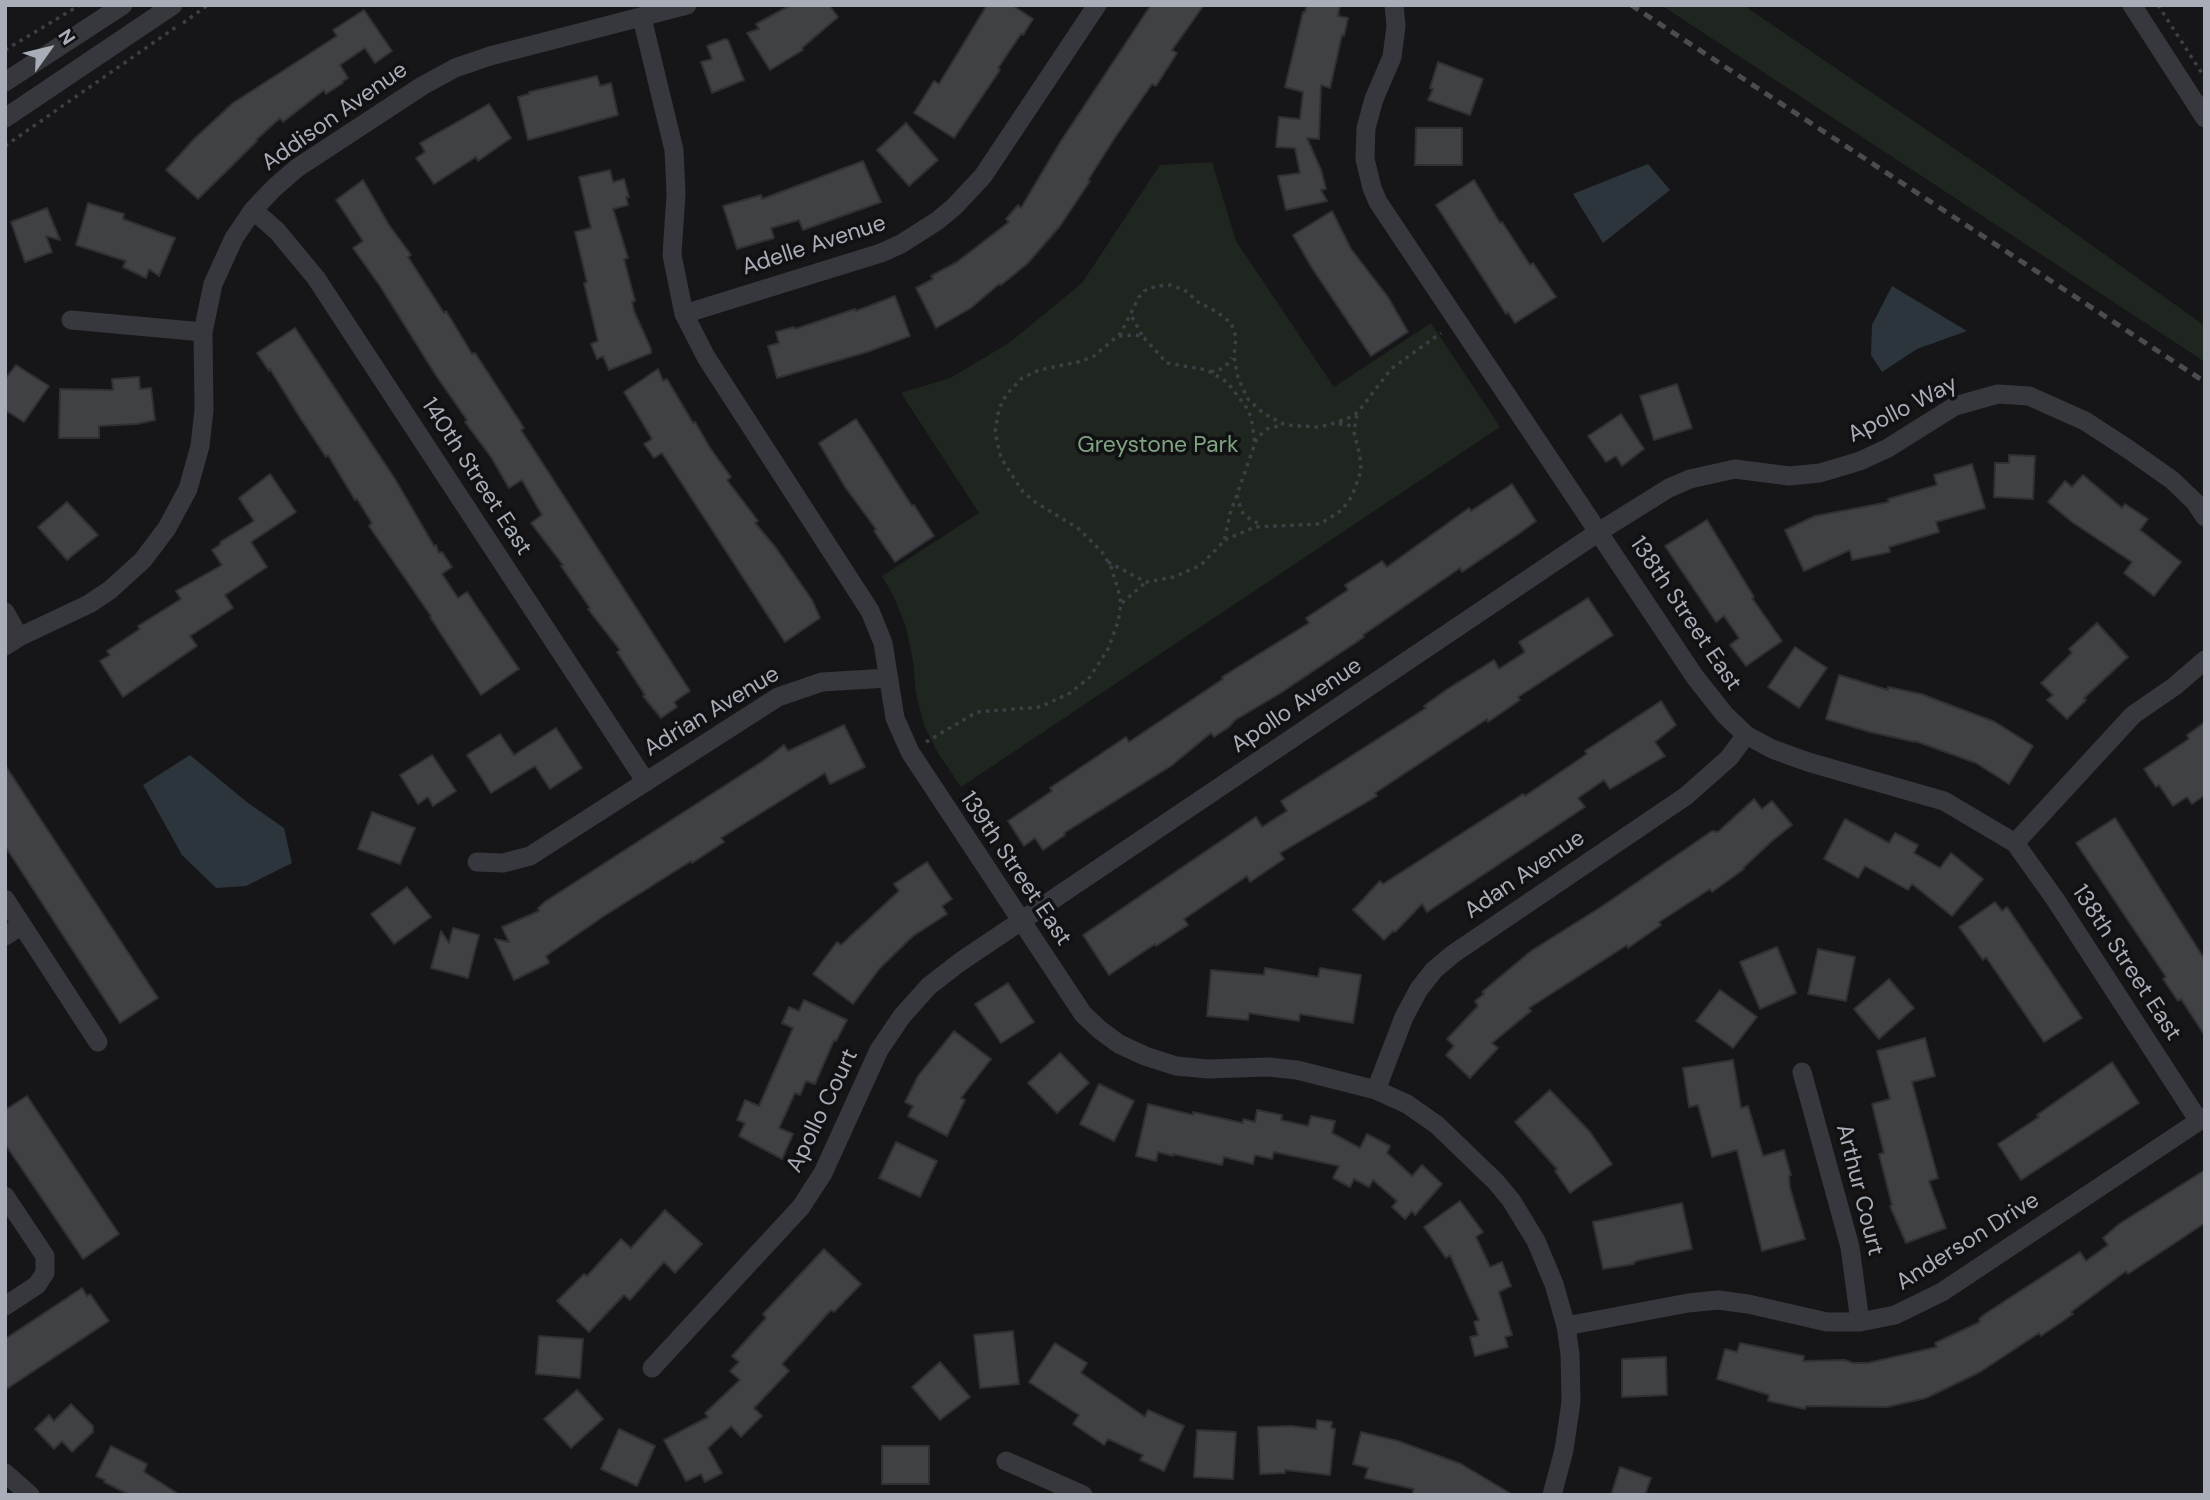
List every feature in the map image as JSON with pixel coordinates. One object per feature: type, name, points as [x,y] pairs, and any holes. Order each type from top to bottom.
[{"type":"street","points":[[5,82],[123,5]]},
{"type":"street","points":[[5,118],[173,5]]},
{"type":"street","name":"Addison Avenue","points":[[12,641],[89,604],[110,590],[143,560],[167,528],[188,489],[200,446],[204,410],[203,332],[219,268],[234,238],[253,210],[274,188],[297,168],[447,72],[490,56],[687,5]]},
{"type":"street","name":"Adelle Avenue","points":[[684,314],[881,253],[910,239],[937,221],[983,176],[1097,5]]},
{"type":"street","name":"138th Street East","points":[[1394,5],[1396,26],[1392,57],[1374,99],[1366,128],[1366,159],[1378,202],[1695,677],[1725,715],[1746,735],[1772,749],[1944,801],[2015,843],[2056,899],[2202,1119]]},
{"type":"street","points":[[2132,5],[2205,118]]},
{"type":"street","name":"139th Street East","points":[[642,18],[674,150],[676,194],[672,256],[684,314],[706,357],[870,611],[883,643],[895,718],[910,752],[1083,1014],[1100,1030],[1128,1048],[1176,1066],[1297,1070],[1377,1090],[1407,1104],[1437,1125],[1496,1182],[1511,1200],[1536,1241],[1554,1284],[1566,1326],[1570,1354],[1571,1402],[1564,1450],[1552,1495]]},
{"type":"street","name":"140th Street East","points":[[253,210],[292,247],[316,278],[646,782]]},
{"type":"street","points":[[71,320],[203,332]]},
{"type":"street","name":"Apollo Way","points":[[1600,531],[1669,488],[1690,479],[1735,469],[1789,476],[1820,473],[1860,461],[1888,448],[1955,406],[1998,394],[2029,396],[2085,421],[2172,480],[2195,502],[2205,517]]},
{"type":"street","name":"Apollo Avenue","points":[[1021,921],[1600,531]]},
{"type":"street","points":[[5,612],[12,641]]},
{"type":"street","points":[[2015,843],[2133,715],[2175,686],[2205,660]]},
{"type":"street","name":"Adrian Avenue","points":[[477,862],[503,863],[530,856],[764,704],[792,690],[822,682],[888,678]]},
{"type":"street","name":"Adan Avenue","points":[[1377,1090],[1404,1017],[1419,989],[1434,970],[1452,954],[1686,796],[1728,758],[1746,735]]},
{"type":"street","points":[[5,900],[14,931],[98,1042]]},
{"type":"street","name":"Apollo Court","points":[[652,1368],[788,1223],[807,1199],[832,1155],[879,1050],[908,1009],[944,973],[1021,921]]},
{"type":"street","name":"Arthur Court","points":[[1802,1072],[1850,1247],[1860,1322]]},
{"type":"street","name":"Anderson Drive","points":[[1566,1326],[1674,1305],[1718,1300],[1748,1304],[1810,1320],[1860,1322],[1903,1312],[1942,1292],[2202,1119]]},
{"type":"street","points":[[5,1196],[45,1256],[45,1273],[37,1285],[5,1306]]},
{"type":"street","points":[[1006,1461],[1083,1495]]},
{"type":"street","points":[[5,1473],[30,1495]]},
{"type":"path","points":[[5,50],[80,5]]},
{"type":"path","points":[[5,145],[208,5]]},
{"type":"path","points":[[2158,5],[2205,78]]},
{"type":"path","points":[[910,752],[977,712],[1040,707],[1079,687],[1090,677],[1108,649],[1118,622],[1121,604],[1115,577],[1108,562],[1088,536],[1023,492],[1001,458],[995,432],[997,416],[1003,401],[1022,378],[1039,370],[1088,359],[1117,337],[1132,315],[1139,297],[1149,288],[1164,284],[1179,287],[1231,323],[1236,337],[1234,356],[1238,378],[1251,417],[1255,445]]},
{"type":"path","points":[[1132,315],[1136,329],[1167,363],[1215,372],[1225,368],[1234,356]]},
{"type":"path","points":[[1333,424],[1358,412],[1391,369],[1441,333]]},
{"type":"path","points":[[1117,337],[1132,334],[1144,338]]},
{"type":"path","points":[[1207,370],[1285,425]]},
{"type":"path","points":[[1121,604],[1146,582],[1193,570],[1206,561],[1224,541],[1239,532],[1263,526],[1320,524],[1334,517],[1352,496],[1361,471],[1355,430],[1358,412]]},
{"type":"path","points":[[1224,541],[1257,438],[1267,429],[1285,425],[1303,427],[1347,424],[1355,430]]},
{"type":"path","points":[[1237,495],[1245,516],[1263,526]]},
{"type":"path","points":[[1108,562],[1146,582]]},
{"type":"green space","points":[[1661,5],[1743,5],[1993,175],[2205,326],[2205,362]]},
{"type":"green space","name":"Greystone Park","points":[[1212,162],[1236,241],[1334,387],[1431,323],[1500,427],[961,787],[938,753],[924,725],[916,694],[906,627],[882,576],[979,513],[901,393],[950,378],[1009,343],[1082,283],[1160,165]]},
{"type":"shaded area","points":[[1648,164],[1670,190],[1603,243],[1573,194]]},
{"type":"shaded area","points":[[1892,286],[1967,331],[1917,349],[1882,372],[1871,355],[1872,325]]},
{"type":"shaded area","points":[[190,755],[248,803],[284,828],[292,863],[246,886],[216,888],[182,855],[143,785]]},
{"type":"building","points":[[791,5],[829,5],[838,17],[802,48],[803,50],[770,70],[747,33],[759,29],[756,24]]},
{"type":"building","points":[[987,5],[1012,5],[1033,19],[954,138],[914,113],[934,81],[939,84]]},
{"type":"building","points":[[1151,5],[1204,5],[1172,50],[1177,53],[1156,86],[1152,84],[1116,136],[1060,226],[1027,264],[971,308],[936,328],[916,288],[933,279],[931,276],[957,262],[1009,222],[1006,219],[1018,205],[1021,208],[1059,144]]},
{"type":"building","points":[[1307,5],[1340,5],[1338,16],[1348,18],[1330,88],[1321,85],[1319,139],[1307,138],[1321,170],[1326,189],[1321,190],[1327,201],[1286,210],[1278,176],[1300,173],[1295,148],[1276,147],[1279,117],[1300,119],[1303,92],[1285,87]]},
{"type":"building","points":[[364,10],[392,51],[375,63],[365,48],[340,65],[348,78],[343,83],[326,94],[324,90],[283,122],[280,118],[198,199],[166,170],[194,139],[233,103],[337,36],[333,30]]},
{"type":"building","points":[[728,40],[744,80],[712,93],[701,62],[712,59],[707,46]]},
{"type":"building","points":[[1438,62],[1483,79],[1470,115],[1428,100]]},
{"type":"building","points":[[597,76],[600,86],[611,83],[618,115],[528,140],[518,97]]},
{"type":"building","points":[[489,104],[511,138],[478,161],[476,157],[434,184],[416,158],[425,152],[420,143]]},
{"type":"building","points":[[906,123],[938,160],[909,186],[877,150]]},
{"type":"building","points":[[1416,128],[1462,128],[1462,165],[1415,165]]},
{"type":"building","points":[[863,161],[881,202],[803,230],[799,220],[771,228],[774,238],[737,249],[723,206],[761,195],[762,199]]},
{"type":"building","points":[[610,170],[613,182],[624,179],[629,197],[626,197],[628,205],[613,209],[628,258],[624,259],[635,301],[632,302],[634,311],[651,353],[609,370],[603,356],[597,359],[591,344],[598,341],[575,232],[591,228],[579,177]]},
{"type":"building","points":[[363,180],[389,225],[411,255],[408,257],[524,428],[521,430],[690,691],[674,702],[677,707],[661,718],[643,696],[645,695],[617,652],[620,650],[588,609],[590,608],[561,566],[563,565],[531,523],[542,515],[522,480],[509,488],[353,248],[363,241],[336,200]]},
{"type":"building","points":[[1474,180],[1500,223],[1502,222],[1530,265],[1533,263],[1556,297],[1515,323],[1508,312],[1506,314],[1436,205]]},
{"type":"building","points":[[88,203],[124,214],[123,219],[175,238],[159,276],[149,269],[146,278],[123,267],[126,261],[76,245]]},
{"type":"building","points":[[47,208],[60,240],[46,236],[52,252],[25,262],[11,222]]},
{"type":"building","points":[[1332,211],[1351,249],[1388,297],[1408,332],[1371,356],[1293,235]]},
{"type":"building","points":[[895,296],[910,336],[867,352],[777,378],[768,346],[779,343],[776,332],[794,327],[795,329],[855,309],[856,311]]},
{"type":"building","points":[[295,328],[395,479],[434,546],[436,545],[439,553],[442,552],[452,567],[442,574],[458,598],[467,592],[519,669],[481,695],[369,526],[372,523],[357,499],[355,500],[328,455],[326,457],[257,353]]},
{"type":"building","points":[[16,365],[49,386],[24,422],[5,410],[5,379]]},
{"type":"building","points":[[658,369],[663,381],[667,379],[693,423],[695,422],[731,477],[727,480],[758,521],[755,523],[812,600],[820,618],[785,642],[662,453],[654,458],[644,444],[652,439],[624,392]]},
{"type":"building","points":[[139,377],[140,389],[151,388],[155,420],[99,426],[99,438],[59,438],[60,389],[113,390],[112,379]]},
{"type":"building","points":[[1677,384],[1692,428],[1654,440],[1640,396]]},
{"type":"building","points":[[1621,414],[1644,449],[1622,466],[1616,456],[1606,462],[1588,436]]},
{"type":"building","points":[[856,419],[934,536],[895,562],[819,443]]},
{"type":"building","points":[[2009,455],[2035,456],[2033,499],[1994,497],[1995,463],[2009,463]]},
{"type":"building","points":[[1972,464],[1985,508],[1936,522],[1939,532],[1889,547],[1890,552],[1852,560],[1850,550],[1804,571],[1785,530],[1815,516],[1889,502],[1888,499],[1937,485],[1934,475]]},
{"type":"building","points":[[270,474],[296,512],[251,542],[267,567],[225,595],[233,608],[190,636],[197,646],[123,697],[100,661],[110,655],[107,651],[140,629],[138,626],[181,599],[176,591],[222,565],[212,550],[254,521],[239,498]]},
{"type":"building","points":[[2083,475],[2122,508],[2125,504],[2148,519],[2140,530],[2181,562],[2154,596],[2124,573],[2132,562],[2072,522],[2048,502],[2065,481],[2072,487]]},
{"type":"building","points":[[1512,484],[1536,521],[1520,533],[1462,572],[1460,568],[1363,635],[1364,637],[1235,720],[1214,737],[1211,733],[1171,766],[1064,833],[1065,835],[1043,850],[1035,838],[1024,846],[1008,821],[1052,791],[1050,788],[1126,737],[1129,742],[1223,679],[1222,677],[1309,623],[1306,618],[1348,590],[1345,585],[1382,561],[1387,567],[1469,508],[1471,511]]},
{"type":"building","points":[[67,502],[98,535],[67,560],[38,527]]},
{"type":"building","points":[[1707,520],[1754,597],[1752,598],[1782,641],[1746,666],[1730,645],[1739,638],[1724,616],[1716,622],[1665,546]]},
{"type":"building","points":[[1588,598],[1613,635],[1518,697],[1520,700],[1488,722],[1487,719],[1375,793],[1377,796],[1280,853],[1284,859],[1250,882],[1247,876],[1184,919],[1188,925],[1109,975],[1083,935],[1256,817],[1262,827],[1287,811],[1281,801],[1426,708],[1424,706],[1446,690],[1494,660],[1499,669],[1525,652],[1519,642]]},
{"type":"building","points":[[2097,623],[2128,657],[2084,698],[2086,700],[2067,719],[2047,700],[2053,695],[2041,683],[2072,653],[2069,649]]},
{"type":"building","points":[[1795,647],[1827,668],[1799,708],[1768,687]]},
{"type":"building","points":[[1839,675],[1888,690],[1888,687],[1921,694],[1995,722],[2033,746],[2009,784],[1976,763],[1915,741],[1826,719]]},
{"type":"building","points":[[1661,701],[1676,725],[1655,742],[1665,756],[1610,789],[1604,780],[1578,798],[1585,807],[1427,912],[1422,904],[1384,940],[1353,910],[1380,881],[1383,884],[1523,794],[1525,796],[1587,754],[1585,751]]},
{"type":"building","points":[[2205,722],[2205,795],[2192,804],[2187,797],[2173,806],[2144,769],[2189,739],[2187,735]]},
{"type":"building","points":[[844,725],[865,767],[830,784],[825,773],[721,838],[724,842],[692,863],[691,861],[604,916],[546,956],[549,963],[514,980],[495,939],[509,942],[502,927],[539,911],[538,908],[546,901],[784,745],[788,751]]},
{"type":"building","points":[[556,728],[582,768],[550,789],[535,766],[491,793],[467,755],[500,734],[514,755]]},
{"type":"building","points":[[432,755],[456,791],[433,806],[428,797],[418,804],[400,775]]},
{"type":"building","points":[[5,765],[158,998],[120,1023],[5,846]]},
{"type":"building","points":[[1754,799],[1762,809],[1772,801],[1792,825],[1744,869],[1712,892],[1710,889],[1659,922],[1661,925],[1628,948],[1627,945],[1529,1008],[1531,1011],[1492,1043],[1498,1048],[1470,1078],[1446,1055],[1454,1046],[1447,1039],[1478,1006],[1475,1001],[1484,994],[1482,992],[1531,951],[1712,831],[1718,832]]},
{"type":"building","points":[[372,812],[415,828],[400,864],[358,849]]},
{"type":"building","points":[[2115,818],[2205,960],[2205,1036],[2181,999],[2178,1001],[2163,979],[2166,977],[2076,843]]},
{"type":"building","points":[[1845,819],[1889,843],[1895,833],[1918,845],[1914,853],[1940,868],[1951,853],[1983,879],[1952,916],[1912,884],[1908,890],[1865,866],[1858,878],[1824,859]]},
{"type":"building","points":[[927,862],[952,899],[942,906],[947,914],[913,936],[880,968],[853,1004],[813,974],[837,942],[841,945],[899,891],[894,884]]},
{"type":"building","points":[[407,887],[431,917],[394,944],[371,914]]},
{"type":"building","points":[[1995,902],[2002,911],[2007,907],[2082,1018],[2044,1042],[1986,957],[1983,960],[1959,927]]},
{"type":"building","points":[[453,928],[479,935],[468,978],[431,968],[441,931],[449,943]]},
{"type":"building","points":[[1777,947],[1796,993],[1760,1009],[1740,962]]},
{"type":"building","points":[[1818,949],[1855,957],[1846,1001],[1808,994]]},
{"type":"building","points":[[1265,968],[1318,977],[1320,968],[1361,975],[1353,1023],[1300,1014],[1299,1021],[1249,1013],[1248,1020],[1207,1016],[1211,970],[1264,975]]},
{"type":"building","points":[[1889,979],[1914,1008],[1879,1039],[1854,1009]]},
{"type":"building","points":[[1008,983],[1034,1022],[1001,1043],[975,1004]]},
{"type":"building","points":[[1720,990],[1757,1017],[1733,1048],[1696,1021]]},
{"type":"building","points":[[804,1000],[847,1020],[836,1041],[834,1040],[815,1084],[806,1081],[800,1095],[795,1093],[779,1128],[793,1134],[782,1159],[739,1136],[745,1123],[737,1120],[745,1100],[759,1106],[793,1028],[782,1023],[789,1007],[799,1011]]},
{"type":"building","points":[[954,1031],[991,1059],[961,1098],[965,1100],[947,1136],[908,1116],[913,1106],[905,1102],[918,1076]]},
{"type":"building","points":[[1925,1038],[1935,1076],[1912,1082],[1938,1178],[1929,1181],[1946,1228],[1906,1243],[1890,1206],[1892,1205],[1879,1154],[1884,1153],[1872,1104],[1890,1099],[1877,1051]]},
{"type":"building","points":[[1060,1053],[1089,1083],[1057,1113],[1028,1083]]},
{"type":"building","points":[[1733,1060],[1741,1108],[1748,1106],[1763,1156],[1784,1150],[1791,1175],[1790,1188],[1805,1239],[1762,1251],[1737,1150],[1712,1157],[1698,1105],[1689,1107],[1683,1068]]},
{"type":"building","points":[[2112,1062],[2139,1103],[2021,1180],[1998,1144]]},
{"type":"building","points":[[1099,1084],[1134,1101],[1114,1141],[1080,1124]]},
{"type":"building","points":[[1550,1090],[1590,1132],[1612,1164],[1570,1193],[1555,1171],[1557,1169],[1515,1122]]},
{"type":"building","points":[[27,1096],[119,1234],[83,1259],[5,1144],[5,1110]]},
{"type":"building","points":[[1148,1104],[1243,1123],[1243,1119],[1255,1122],[1257,1110],[1282,1115],[1281,1120],[1308,1126],[1311,1116],[1335,1121],[1332,1133],[1360,1148],[1367,1134],[1390,1146],[1387,1153],[1412,1176],[1422,1165],[1442,1184],[1415,1215],[1412,1211],[1405,1219],[1392,1207],[1397,1201],[1373,1180],[1369,1187],[1354,1179],[1350,1187],[1333,1178],[1339,1166],[1274,1152],[1272,1159],[1255,1155],[1253,1164],[1224,1157],[1222,1165],[1158,1152],[1156,1161],[1136,1156]]},
{"type":"building","points":[[896,1142],[937,1161],[920,1197],[879,1178]]},
{"type":"building","points":[[2205,1170],[2205,1223],[2128,1274],[2126,1271],[2041,1336],[2039,1333],[1980,1372],[1926,1398],[1887,1407],[1806,1406],[1805,1409],[1768,1401],[1769,1395],[1717,1379],[1725,1349],[1737,1352],[1740,1343],[1804,1356],[1803,1361],[1845,1360],[1853,1363],[1868,1363],[1937,1347],[1935,1343],[1980,1322],[1979,1319],[1985,1314],[2080,1252],[2086,1261],[2108,1245],[2103,1238],[2119,1224]]},
{"type":"building","points":[[1460,1201],[1483,1232],[1476,1237],[1490,1267],[1502,1262],[1511,1286],[1499,1292],[1512,1335],[1505,1337],[1508,1347],[1475,1356],[1470,1337],[1478,1335],[1474,1322],[1479,1320],[1450,1255],[1446,1258],[1424,1227]]},
{"type":"building","points":[[1682,1203],[1692,1249],[1603,1269],[1593,1222]]},
{"type":"building","points":[[665,1210],[702,1244],[675,1273],[664,1262],[630,1300],[624,1295],[589,1332],[557,1301],[584,1274],[587,1276],[621,1239],[631,1248]]},
{"type":"building","points":[[824,1249],[861,1284],[834,1312],[831,1310],[782,1364],[789,1371],[754,1408],[762,1416],[741,1437],[731,1426],[708,1448],[722,1473],[705,1482],[701,1474],[686,1481],[664,1440],[708,1417],[705,1413],[740,1380],[730,1371],[739,1362],[732,1356],[766,1318],[763,1314]]},
{"type":"building","points":[[82,1288],[87,1296],[90,1294],[109,1321],[5,1390],[5,1339]]},
{"type":"building","points":[[1013,1331],[1019,1384],[980,1388],[974,1335]]},
{"type":"building","points":[[539,1336],[583,1339],[580,1378],[536,1374]]},
{"type":"building","points":[[1055,1343],[1087,1363],[1081,1373],[1145,1417],[1148,1410],[1184,1426],[1164,1471],[1140,1460],[1143,1455],[1108,1439],[1104,1445],[1073,1424],[1079,1415],[1029,1382]]},
{"type":"building","points":[[1666,1357],[1667,1395],[1622,1397],[1622,1359]]},
{"type":"building","points":[[940,1362],[970,1397],[940,1420],[912,1387]]},
{"type":"building","points":[[577,1390],[603,1419],[571,1448],[544,1419]]},
{"type":"building","points":[[71,1404],[93,1426],[93,1432],[72,1452],[62,1441],[54,1449],[35,1429],[49,1415],[54,1421]]},
{"type":"building","points":[[1317,1420],[1332,1422],[1331,1428],[1335,1429],[1330,1475],[1285,1470],[1285,1473],[1260,1474],[1258,1427],[1292,1426],[1316,1429]]},
{"type":"building","points":[[619,1429],[655,1446],[637,1486],[601,1469]]},
{"type":"building","points":[[1197,1430],[1236,1432],[1233,1479],[1194,1477]]},
{"type":"building","points":[[1361,1432],[1398,1441],[1461,1464],[1513,1495],[1412,1495],[1414,1489],[1365,1478],[1368,1468],[1353,1464]]},
{"type":"building","points":[[111,1446],[147,1464],[144,1472],[180,1495],[130,1495],[104,1482],[105,1480],[96,1476]]},
{"type":"building","points":[[882,1446],[929,1446],[929,1484],[882,1484]]},
{"type":"building","points":[[1620,1467],[1651,1478],[1645,1495],[1611,1495]]},
{"type":"railway","points":[[1631,5],[2205,382]]}]
